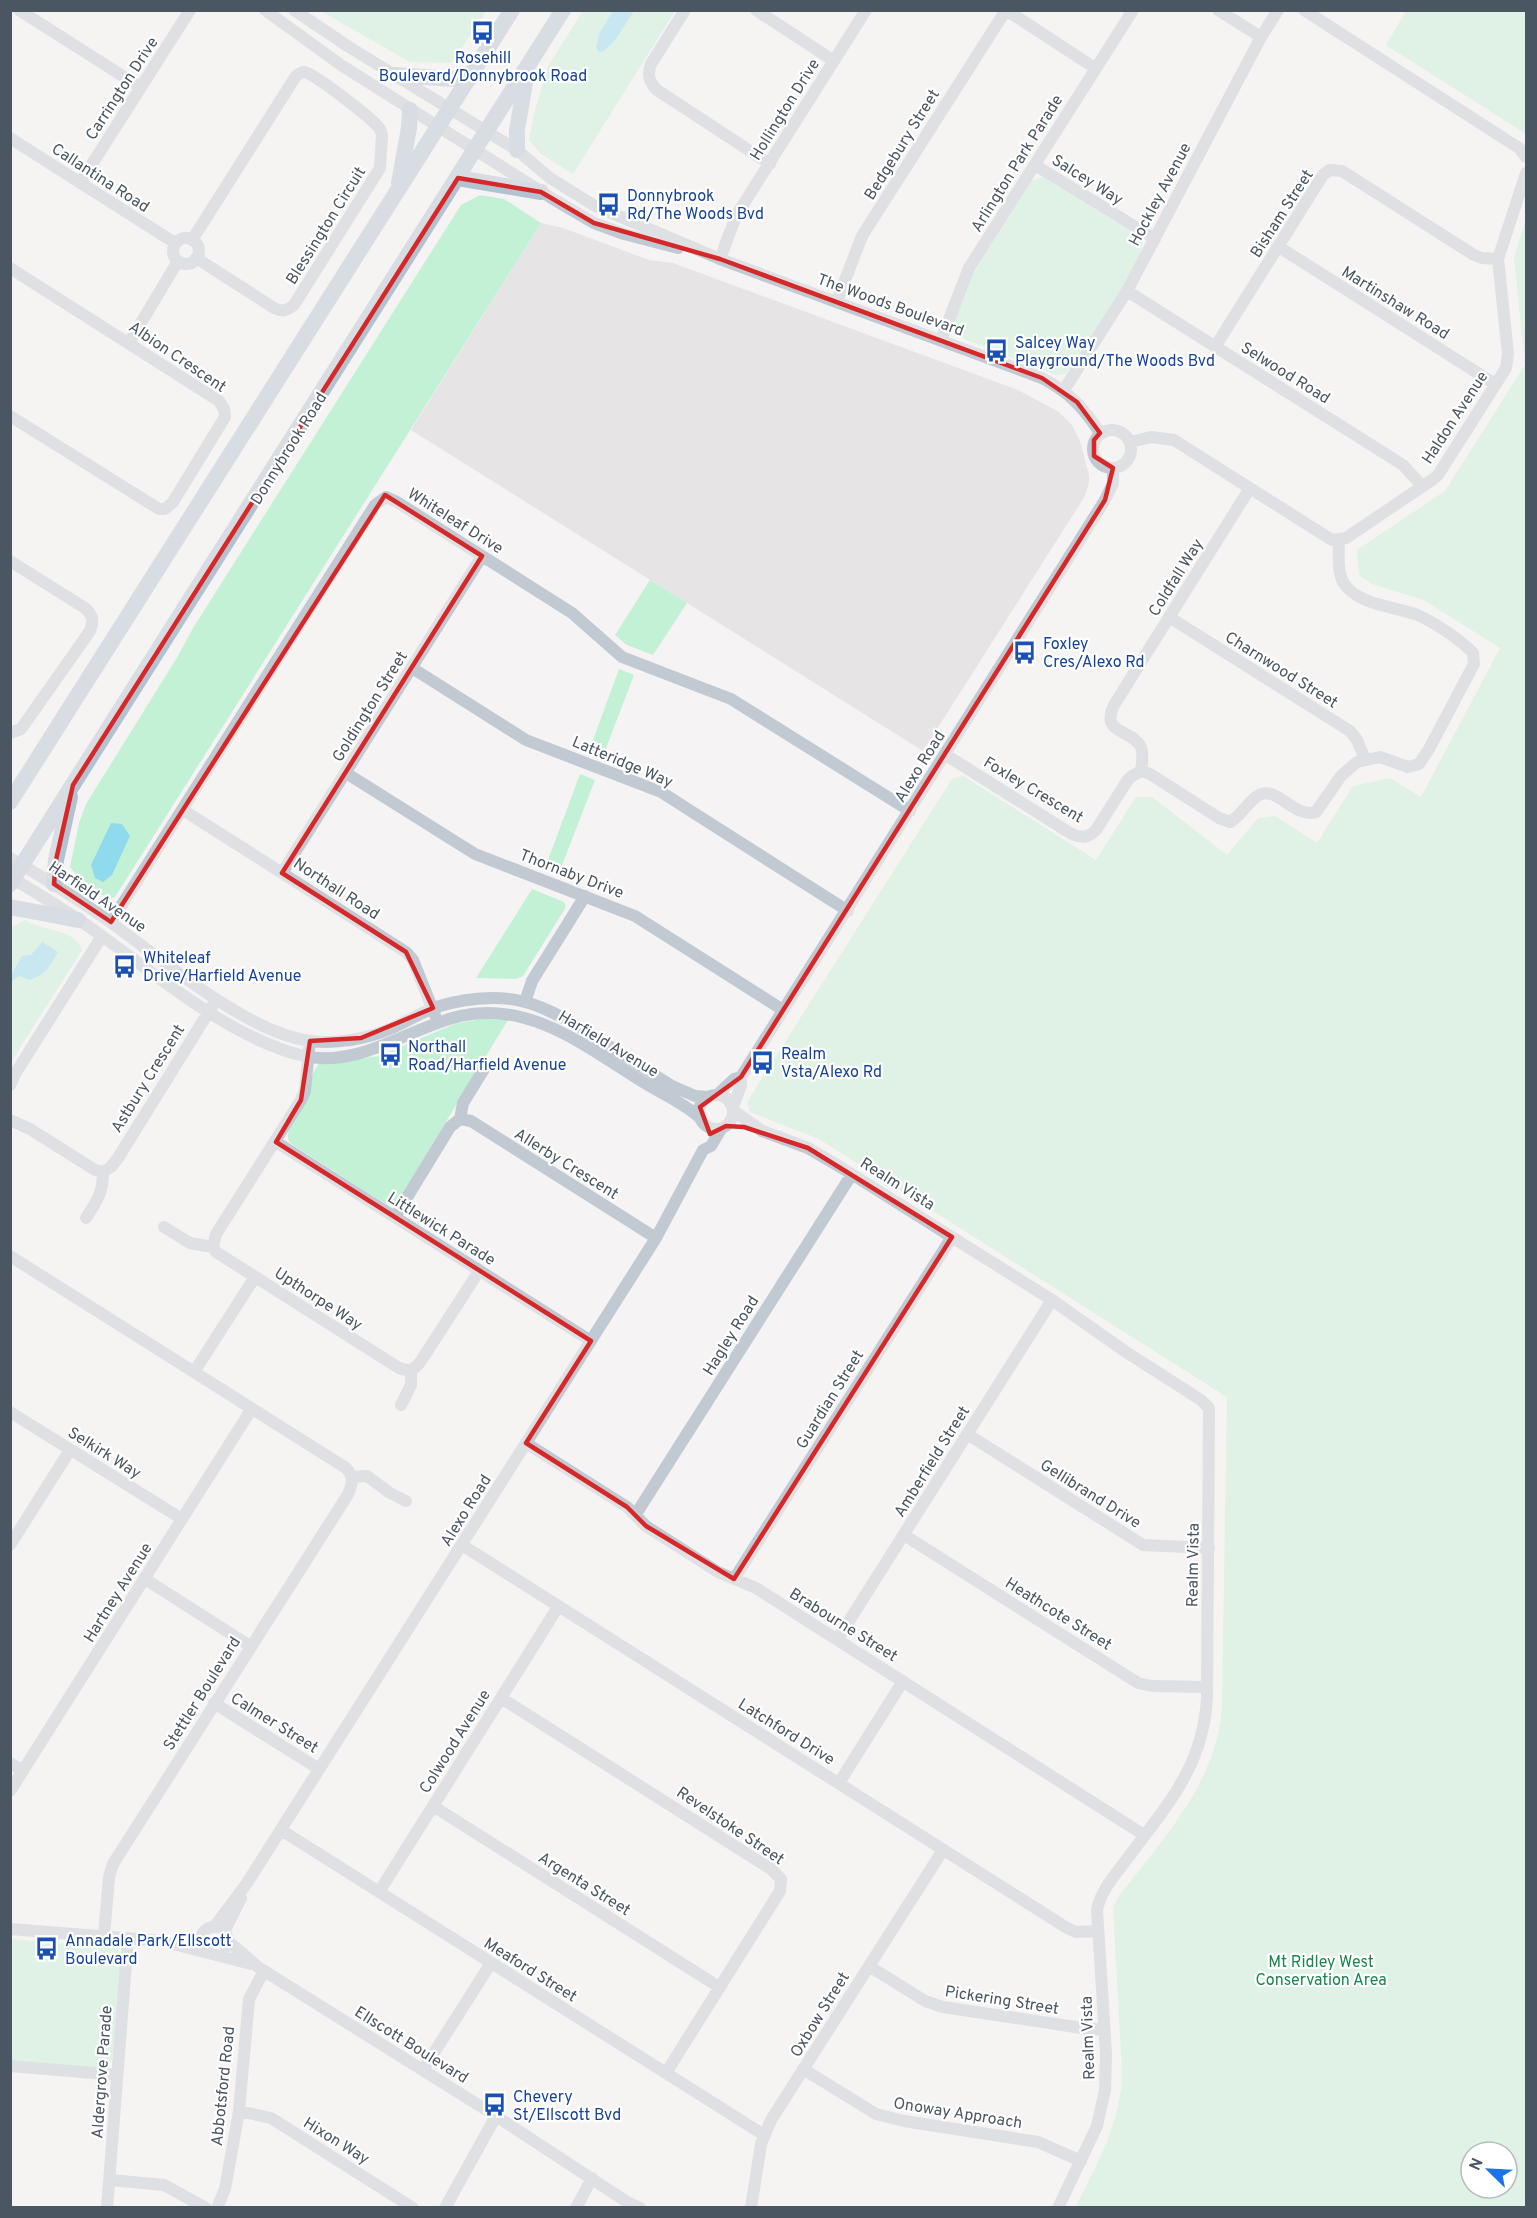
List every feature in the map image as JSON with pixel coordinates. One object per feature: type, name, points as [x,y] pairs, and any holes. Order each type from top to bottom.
[{"type":"main road","points":[[10,802],[512,10]]},
{"type":"main road","name":"Donnybrook Road","points":[[13,873],[73,785],[563,10]]},
{"type":"main road","points":[[517,150],[517,130],[528,67]]},
{"type":"main road","points":[[395,75],[468,80]]},
{"type":"main road","points":[[397,193],[410,110]]},
{"type":"main road","points":[[458,178],[541,192]]},
{"type":"main road","points":[[54,884],[56,860],[73,785]]},
{"type":"main road","points":[[10,908],[78,920]]},
{"type":"street","points":[[19,10],[140,87]]},
{"type":"street","name":"Carrington Drive","points":[[80,183],[190,10]]},
{"type":"street","name":"The Woods Boulevard","points":[[265,10],[341,66],[594,223],[624,234],[720,259]]},
{"type":"street","name":"The Woods Boulevard","points":[[294,10],[517,150],[550,178],[595,206],[720,259],[1042,378],[1064,390],[1086,412],[1100,433]]},
{"type":"street","points":[[685,10],[651,64],[648,73],[652,85],[770,164]]},
{"type":"street","points":[[756,10],[834,61]]},
{"type":"street","name":"Hollington Drive","points":[[720,259],[736,216],[866,10]]},
{"type":"street","points":[[1006,10],[1095,68]]},
{"type":"street","name":"Bedgebury Street","points":[[837,301],[862,236],[1006,10]]},
{"type":"street","name":"Arlington Park Parade","points":[[941,340],[969,268],[1133,10]]},
{"type":"street","points":[[1218,10],[1261,38]]},
{"type":"street","name":"Hockley Avenue","points":[[1064,390],[1127,291],[1278,10]]},
{"type":"street","points":[[1304,10],[1519,148],[1527,157]]},
{"type":"street","name":"Blessington Circuit","points":[[192,240],[292,82],[300,74],[306,73],[319,79],[380,129],[382,135],[380,168],[294,305],[289,309],[285,311],[274,308],[196,258]]},
{"type":"street","name":"Callantina Road","points":[[10,138],[175,243]]},
{"type":"street","name":"Salcey Way","points":[[1035,165],[1155,239]]},
{"type":"street","name":"Bisham Street","points":[[1215,346],[1323,176],[1330,171],[1342,171],[1474,255],[1498,259]]},
{"type":"street","name":"Haldon Avenue","points":[[1339,540],[1346,538],[1438,475],[1506,368],[1508,360],[1498,259],[1527,173]]},
{"type":"street","points":[[184,238],[192,240],[198,249],[196,258],[189,263],[178,261],[173,253],[175,243],[184,238]]},
{"type":"street","name":"Martinshaw Road","points":[[1279,248],[1495,384]]},
{"type":"street","points":[[129,342],[178,261]]},
{"type":"street","name":"Albion Crescent","points":[[10,268],[219,401],[224,408],[224,422],[171,505],[165,509],[156,508],[10,416]]},
{"type":"street","name":"Selwood Road","points":[[1127,291],[1403,465],[1422,486]]},
{"type":"street","points":[[1114,429],[1127,435],[1131,441],[1130,456],[1120,467],[1105,467],[1094,456],[1094,440],[1100,433],[1114,429]]},
{"type":"street","points":[[1131,441],[1151,437],[1174,440],[1324,536],[1339,540],[1340,571],[1342,580],[1350,590],[1372,602],[1422,618],[1470,649],[1474,660],[1429,749],[1419,764],[1408,767],[1380,757],[1365,759],[1349,767],[1316,812],[1304,813],[1273,795],[1265,793],[1256,796],[1241,814],[1230,822],[1219,818],[1150,774],[1141,771]]},
{"type":"street","name":"Alexo Road","points":[[733,1109],[741,1085],[741,1077],[1105,500],[1113,483],[1113,468]]},
{"type":"street","name":"Coldfall Way","points":[[1141,771],[1143,756],[1141,748],[1111,724],[1109,715],[1250,488]]},
{"type":"street","name":"Whiteleaf Drive","points":[[111,922],[369,515],[380,500],[386,498],[397,502],[572,613],[622,657],[740,703],[910,811]]},
{"type":"street","name":"Goldington Street","points":[[282,873],[482,556]]},
{"type":"street","points":[[10,561],[85,608],[91,615],[93,624],[21,729],[10,733]]},
{"type":"street","name":"Charnwood Street","points":[[1169,617],[1350,731],[1357,740],[1365,759]]},
{"type":"street","name":"Latteridge Way","points":[[412,668],[526,740],[661,792],[848,910]]},
{"type":"street","name":"Foxley Crescent","points":[[946,755],[1070,833],[1082,837],[1090,836],[1096,830],[1127,781],[1141,771]]},
{"type":"street","name":"Thornaby Drive","points":[[346,773],[475,854],[635,916],[783,1010]]},
{"type":"street","name":"Northall Road","points":[[183,810],[406,952],[413,960],[438,1023]]},
{"type":"street","name":"Harfield Avenue","points":[[13,873],[54,884],[111,922],[217,999],[270,1030],[289,1037],[334,1042],[362,1038],[389,1030],[433,1008],[470,1000],[500,998],[525,1002],[571,1022],[672,1086],[695,1096],[713,1096]]},
{"type":"street","name":"Harfield Avenue","points":[[13,873],[137,963],[209,1011],[266,1043],[308,1056],[331,1057],[375,1049],[461,1016],[499,1013],[533,1019],[573,1039],[687,1107],[702,1121]]},
{"type":"street","points":[[525,1002],[532,981],[585,896]]},
{"type":"street","points":[[10,1085],[102,936]]},
{"type":"street","name":"Astbury Crescent","points":[[103,1172],[111,1167],[118,1158],[217,999]]},
{"type":"street","points":[[213,1246],[216,1234],[276,1142],[305,1091],[310,1041]]},
{"type":"street","points":[[395,1217],[450,1127],[460,1119],[464,1103],[484,1069]]},
{"type":"street","name":"Alexo Road","points":[[713,1096],[734,1079],[741,1077]]},
{"type":"street","points":[[713,1096],[727,1099],[733,1109],[732,1118],[724,1128],[715,1129],[702,1121],[700,1107],[713,1096]]},
{"type":"street","name":"Realm Vista","points":[[733,1109],[762,1131]]},
{"type":"street","name":"Allerby Crescent","points":[[460,1119],[471,1121],[656,1238]]},
{"type":"street","points":[[10,1120],[30,1129],[95,1170],[103,1172],[103,1188],[100,1197],[86,1218]]},
{"type":"street","name":"Alexo Road","points":[[702,1121],[704,1150]]},
{"type":"street","name":"Realm Vista","points":[[724,1128],[744,1127],[762,1131],[807,1148],[1052,1300],[1126,1352],[1201,1400],[1209,1408],[1207,1687],[1203,1732],[1193,1764],[1178,1790],[1103,1892],[1097,1910],[1107,2071],[1104,2099],[1097,2126],[1058,2208]]},
{"type":"street","name":"Alexo Road","points":[[222,1932],[247,1883],[656,1238],[704,1150],[711,1146],[724,1128]]},
{"type":"street","name":"Littlewick Parade","points":[[276,1142],[591,1341]]},
{"type":"street","name":"Hagley Road","points":[[636,1514],[852,1174]]},
{"type":"street","name":"Upthorpe Way","points":[[164,1227],[190,1243],[213,1246],[220,1255],[399,1368],[411,1371]]},
{"type":"street","name":"Guardian Street","points":[[734,1579],[952,1237]]},
{"type":"street","points":[[10,1256],[346,1468],[352,1477],[367,1476],[390,1493],[406,1501]]},
{"type":"street","points":[[400,1405],[411,1385],[411,1371],[421,1361],[479,1271]]},
{"type":"street","points":[[195,1372],[255,1277]]},
{"type":"street","name":"Amberfield Street","points":[[837,1640],[1052,1300]]},
{"type":"street","name":"Hartney Avenue","points":[[10,1791],[251,1410]]},
{"type":"street","name":"Selkirk Way","points":[[10,1412],[182,1519]]},
{"type":"street","name":"Gellibrand Drive","points":[[967,1434],[1143,1545],[1209,1548]]},
{"type":"street","name":"Brabourne Street","points":[[526,1443],[636,1514],[653,1530],[718,1572],[756,1588],[1144,1835]]},
{"type":"street","points":[[10,1545],[70,1450]]},
{"type":"street","name":"Stettler Boulevard","points":[[104,1936],[109,1877],[113,1864],[347,1496],[351,1488],[352,1477]]},
{"type":"street","name":"Heathcote Street","points":[[904,1534],[1138,1683],[1152,1686],[1207,1687]]},
{"type":"street","name":"Latchford Drive","points":[[462,1545],[1067,1928],[1076,1932],[1098,1931]]},
{"type":"street","points":[[145,1579],[250,1646]]},
{"type":"street","name":"Colwood Avenue","points":[[379,1892],[558,1607]]},
{"type":"street","points":[[839,1783],[903,1681]]},
{"type":"street","name":"Revelstoke Street","points":[[501,1698],[777,1874],[782,1884],[780,1891],[666,2073]]},
{"type":"street","name":"Calmer Street","points":[[214,1703],[319,1769]]},
{"type":"street","points":[[10,1763],[23,1771]]},
{"type":"street","name":"Argenta Street","points":[[433,1806],[719,1987]]},
{"type":"street","name":"Meaford Street","points":[[281,1830],[764,2135]]},
{"type":"street","name":"Oxbow Street","points":[[751,2208],[758,2158],[764,2135],[803,2069],[943,1850]]},
{"type":"street","points":[[207,1928],[222,1932],[223,1951],[210,1952],[200,1942],[201,1933],[207,1928]]},
{"type":"street","name":"Ellscott Boulevard","points":[[10,1929],[162,1941],[210,1952],[261,1969]]},
{"type":"street","name":"Ellscott Boulevard","points":[[222,1932],[261,1969],[496,2116],[627,2202],[640,2208]]},
{"type":"street","name":"Ellscott Boulevard","points":[[162,1941],[201,1933]]},
{"type":"street","name":"Aldergrove Parade","points":[[107,2208],[128,1938]]},
{"type":"street","points":[[423,2070],[491,1963]]},
{"type":"street","name":"Pickering Street","points":[[869,1966],[925,2001],[943,2007],[1104,2030]]},
{"type":"street","name":"Abbotsford Road","points":[[217,2208],[225,2189],[239,2111],[249,1999],[261,1969]]},
{"type":"street","points":[[10,2066],[117,2075]]},
{"type":"street","name":"Onoway Approach","points":[[803,2069],[876,2114],[904,2121],[1038,2142],[1081,2161]]},
{"type":"street","name":"Hixon Way","points":[[239,2111],[270,2118],[413,2208]]},
{"type":"street","points":[[445,2208],[496,2116]]},
{"type":"street","points":[[576,2208],[592,2178]]},
{"type":"street","points":[[110,2180],[164,2185],[206,2208]]},
{"type":"highlighted area","points":[[458,178],[541,192],[594,223],[720,259],[1042,378],[1077,402],[1100,433],[1094,440],[1094,456],[1113,468],[1105,500],[741,1077],[700,1107],[710,1134],[726,1126],[744,1127],[808,1148],[952,1237],[734,1579],[646,1526],[627,1507],[526,1443],[591,1341],[276,1142],[301,1100],[310,1041],[361,1038],[433,1008],[406,952],[282,873],[482,556],[385,495],[111,922],[54,884],[56,860],[73,785]]},
{"type":"shaded area","points":[[541,223],[563,228],[649,260],[673,263],[1018,390],[1059,412],[1072,425],[1080,441],[1089,475],[1085,496],[923,751],[411,430]]},
{"type":"green space","points":[[321,11],[486,11],[452,63],[410,62]]},
{"type":"green space","points":[[583,11],[675,11],[573,174],[541,154],[529,140],[548,66]]},
{"type":"green space","points":[[1406,11],[1526,11],[1526,134],[1386,45]]},
{"type":"green space","points":[[1043,177],[1139,237],[1143,243],[1140,255],[1124,287],[1071,368],[1065,374],[1056,375],[959,337],[954,322],[971,277],[1031,181]]},
{"type":"green space","points":[[480,195],[504,199],[541,223],[115,897],[109,899],[82,882],[70,867],[79,823],[86,804],[193,628],[461,205]]},
{"type":"green space","name":"Mt Ridley West Conservation Area","points":[[1526,220],[1526,2207],[1076,2207],[1107,2142],[1121,2090],[1122,2071],[1113,1907],[1169,1832],[1198,1786],[1210,1761],[1218,1734],[1222,1706],[1227,1397],[819,1139],[750,1112],[747,1102],[952,779],[963,776],[1096,860],[1136,797],[1152,797],[1227,855],[1258,818],[1275,816],[1317,843],[1353,786],[1390,778],[1421,797],[1500,648],[1424,600],[1372,584],[1359,575],[1357,550],[1445,491],[1525,365],[1514,257]]},
{"type":"green space","points":[[650,580],[687,603],[653,655],[627,645],[615,635]]},
{"type":"green space","points":[[619,669],[634,675],[603,756],[589,751]]},
{"type":"green space","points":[[580,774],[595,780],[559,873],[545,868]]},
{"type":"green space","points":[[532,889],[564,902],[566,907],[523,976],[516,979],[476,978]]},
{"type":"green space","points":[[25,920],[65,934],[78,943],[82,950],[11,1062],[11,928]]},
{"type":"green space","points":[[484,1019],[508,1020],[397,1202],[391,1205],[384,1203],[289,1142],[289,1132],[296,1112],[319,1064],[379,1056],[457,1023]]},
{"type":"green space","points":[[10,1939],[76,1945],[96,1942],[107,1943],[117,1948],[121,1961],[113,2055],[109,2065],[98,2068],[11,2060]]},
{"type":"water","points":[[613,11],[634,11],[616,39],[604,51],[599,52],[596,47],[600,32]]},
{"type":"water","points":[[111,823],[122,824],[130,836],[112,875],[103,882],[95,878],[91,865]]},
{"type":"water","points":[[42,942],[58,952],[50,966],[30,980],[19,976],[12,981],[11,975],[22,956],[31,955]]},
{"type":"place","name":"Rosehill Boulevard/Donnybrook Road","points":[[483,32]]},
{"type":"place","name":"Donnybrook Rd/The Woods Bvd","points":[[609,204]]},
{"type":"place","name":"Salcey Way Playground/The Woods Bvd","points":[[997,351]]},
{"type":"place","name":"Foxley Cres/Alexo Rd","points":[[1025,652]]},
{"type":"place","name":"Whiteleaf Drive/Harfield Avenue","points":[[125,966]]},
{"type":"place","name":"Northall Road/Harfield Avenue","points":[[390,1055]]},
{"type":"place","name":"Realm Vsta/Alexo Rd","points":[[763,1062]]},
{"type":"place","name":"Annadale Park/Ellscott Boulevard","points":[[47,1949]]},
{"type":"place","name":"Chevery St/Ellscott Bvd","points":[[495,2105]]}]
